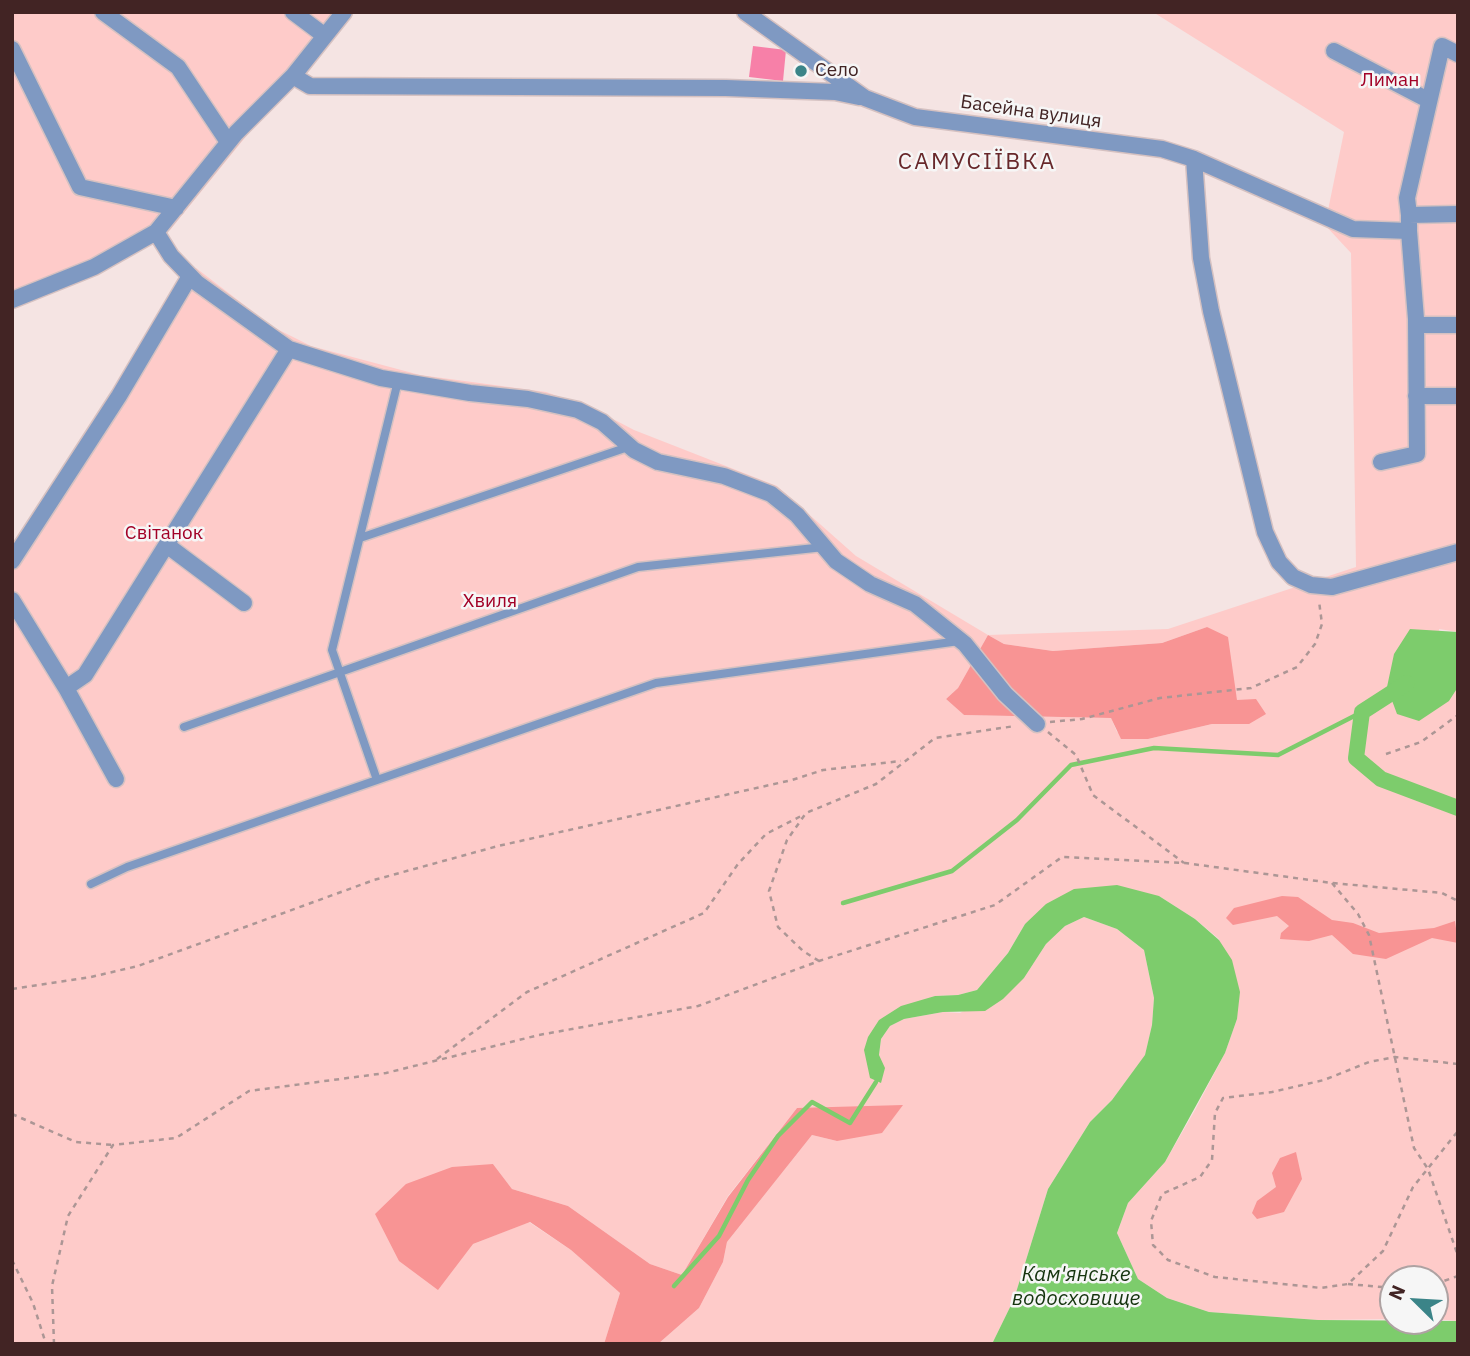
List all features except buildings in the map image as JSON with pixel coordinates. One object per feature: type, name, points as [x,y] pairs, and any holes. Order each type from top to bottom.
[{"type":"street","points":[[103,12],[178,67],[228,142]]},
{"type":"street","points":[[293,12],[325,36]]},
{"type":"street","points":[[12,300],[94,267],[156,232],[228,142],[293,76],[344,12]]},
{"type":"street","points":[[745,12],[865,98]]},
{"type":"street","points":[[1381,462],[1417,454],[1416,325],[1407,198],[1442,46],[1458,54]]},
{"type":"street","points":[[12,49],[80,187],[176,208]]},
{"type":"street","points":[[1334,51],[1428,100]]},
{"type":"street","points":[[293,76],[310,86],[726,88],[835,92],[865,98]]},
{"type":"street","name":"Басейна вулиця","points":[[865,98],[915,117],[1162,149],[1194,159],[1331,223],[1353,229],[1458,214]]},
{"type":"street","points":[[1194,159],[1201,258],[1265,532],[1279,562],[1293,577],[1311,585],[1332,587],[1458,552]]},
{"type":"street","points":[[156,232],[190,276],[289,349],[317,360],[398,381],[528,399],[578,410],[602,422],[630,446],[657,462],[724,476],[771,494],[797,514],[836,561],[870,584],[915,604],[961,640],[1005,694],[1037,724]]},
{"type":"street","points":[[12,561],[119,396],[190,276]]},
{"type":"street","points":[[1416,325],[1458,325]]},
{"type":"street","points":[[66,688],[86,675],[289,349]]},
{"type":"street","points":[[1416,396],[1458,396]]},
{"type":"street","points":[[168,546],[244,603]]},
{"type":"street","points":[[12,600],[66,688],[116,779]]},
{"type":"lane","points":[[377,780],[332,650],[398,381]]},
{"type":"lane","points":[[359,538],[630,446]]},
{"type":"lane","points":[[184,727],[638,567],[824,547]]},
{"type":"lane","points":[[91,884],[127,867],[656,682],[961,640]]},
{"type":"path","points":[[434,1062],[527,992],[704,912],[738,864],[766,834],[806,813],[876,784],[901,761],[935,738],[978,729],[1083,719],[1121,706],[1160,698],[1251,688],[1297,667],[1315,644],[1322,624],[1321,605],[1311,585]]},
{"type":"path","points":[[1386,754],[1421,743],[1458,715]]},
{"type":"path","points":[[1037,724],[1076,755],[1093,795],[1185,863]]},
{"type":"path","points":[[12,989],[91,977],[138,966],[374,880],[498,846],[792,780],[823,769],[901,761]]},
{"type":"path","points":[[806,813],[787,840],[769,891],[778,926],[803,951],[819,961]]},
{"type":"path","points":[[12,1114],[76,1142],[113,1145],[176,1138],[249,1091],[386,1073],[539,1035],[698,1006],[819,961],[995,905],[1062,857],[1185,863],[1332,883],[1443,893],[1458,901]]},
{"type":"path","points":[[1332,883],[1358,914],[1369,935],[1413,1148],[1428,1169],[1458,1256]]},
{"type":"path","points":[[1379,1287],[1348,1284],[1321,1288],[1215,1277],[1168,1260],[1153,1245],[1151,1221],[1163,1194],[1200,1177],[1212,1160],[1215,1113],[1223,1098],[1272,1092],[1324,1080],[1369,1062],[1395,1057],[1458,1064]]},
{"type":"path","points":[[1348,1284],[1383,1251],[1413,1187],[1458,1131]]},
{"type":"path","points":[[54,1344],[52,1286],[68,1216],[113,1145]]},
{"type":"path","points":[[12,1260],[33,1303],[46,1344]]},
{"type":"green space","points":[[12,12],[347,12],[170,230],[140,239],[12,296]]},
{"type":"green space","points":[[1153,12],[1458,12],[1458,632],[1439,629],[1449,701],[1458,687],[1458,1321],[1449,1320],[1449,1265],[1379,1265],[1379,1319],[1318,1320],[1209,1312],[1167,1298],[1138,1279],[1117,1233],[1128,1203],[1165,1162],[1225,1053],[1237,1019],[1219,939],[1195,919],[1159,896],[1025,924],[1008,953],[977,990],[958,995],[935,996],[879,1020],[879,1055],[881,1039],[890,1026],[904,1019],[943,1012],[960,1013],[1024,978],[1046,944],[1065,926],[1084,917],[1117,929],[1144,950],[1154,998],[1152,1025],[1145,1056],[1112,1100],[1090,1122],[1048,1189],[1014,1299],[992,1344],[658,1344],[699,1308],[723,1262],[727,1242],[812,1135],[837,1141],[797,1108],[728,1196],[682,1275],[650,1264],[568,1206],[512,1189],[493,1164],[473,1244],[529,1222],[571,1250],[620,1293],[604,1344],[12,1344],[12,555],[196,268],[273,327],[311,346],[420,375],[546,392],[592,408],[634,430],[777,486],[856,556],[988,635],[1168,629],[1356,567],[1351,253],[1325,225],[1344,132]],"holes":[[[1207,627],[1231,673],[1237,700],[1249,724],[1212,724],[1148,739],[1117,732],[1111,718],[964,715],[946,699],[958,688],[988,635],[1004,644],[1053,651],[1162,643]]]},
{"type":"shaded area","points":[[1207,627],[1228,637],[1237,700],[1256,699],[1266,714],[1249,724],[1212,724],[1148,739],[1121,739],[1111,718],[964,715],[946,699],[958,688],[988,635],[1004,644],[1053,651],[1162,643]]},
{"type":"shaded area","points":[[1282,896],[1298,897],[1332,920],[1353,923],[1379,933],[1434,928],[1455,921],[1458,943],[1432,938],[1386,959],[1353,954],[1332,935],[1309,941],[1280,939],[1281,933],[1289,926],[1277,916],[1233,925],[1226,918],[1234,908]]},
{"type":"shaded area","points":[[903,1105],[882,1133],[837,1141],[812,1135],[727,1242],[723,1262],[699,1308],[658,1344],[604,1344],[620,1293],[571,1250],[530,1222],[473,1244],[438,1290],[399,1261],[375,1214],[406,1184],[452,1167],[493,1164],[512,1189],[568,1206],[650,1264],[682,1275],[728,1197],[797,1108]]},
{"type":"shaded area","points":[[1296,1152],[1302,1179],[1284,1212],[1257,1219],[1252,1213],[1257,1201],[1276,1187],[1272,1173],[1280,1158]]},
{"type":"water","points":[[1410,629],[1458,632],[1458,687],[1449,701],[1419,721],[1397,714],[1387,687],[1394,654]]},
{"type":"water","name":"Кам'янське водосховище","points":[[1117,885],[1159,896],[1195,919],[1219,940],[1232,960],[1240,992],[1237,1019],[1225,1053],[1165,1162],[1128,1203],[1117,1233],[1138,1279],[1167,1298],[1209,1312],[1318,1320],[1379,1320],[1379,1335],[1449,1335],[1449,1321],[1458,1321],[1458,1344],[992,1344],[1014,1299],[1048,1189],[1090,1122],[1112,1100],[1145,1055],[1152,1025],[1154,998],[1144,950],[1117,929],[1084,917],[1065,926],[1046,944],[1024,978],[1003,999],[985,1011],[943,1012],[904,1019],[890,1026],[881,1039],[879,1055],[885,1068],[881,1083],[870,1078],[864,1050],[868,1037],[879,1020],[901,1006],[935,996],[958,995],[977,990],[1008,953],[1025,924],[1046,904],[1074,889]]},
{"type":"waterway","points":[[1407,683],[1362,712],[1356,758],[1381,779],[1458,808]]},
{"type":"waterway","points":[[843,903],[952,871],[1017,820],[1071,765],[1154,748],[1278,755],[1362,712]]},
{"type":"waterway","points":[[674,1286],[719,1236],[748,1180],[778,1136],[812,1102],[850,1123],[876,1082]]},
{"type":"place","name":"Село","points":[[801,71]]},
{"type":"district","name":"САМУСІЇВКА","points":[[977,162]]},
{"type":"park label","name":"Лиман","points":[[1390,81]]},
{"type":"park label","name":"Світанок","points":[[164,534]]},
{"type":"park label","name":"Хвиля","points":[[490,602]]}]
